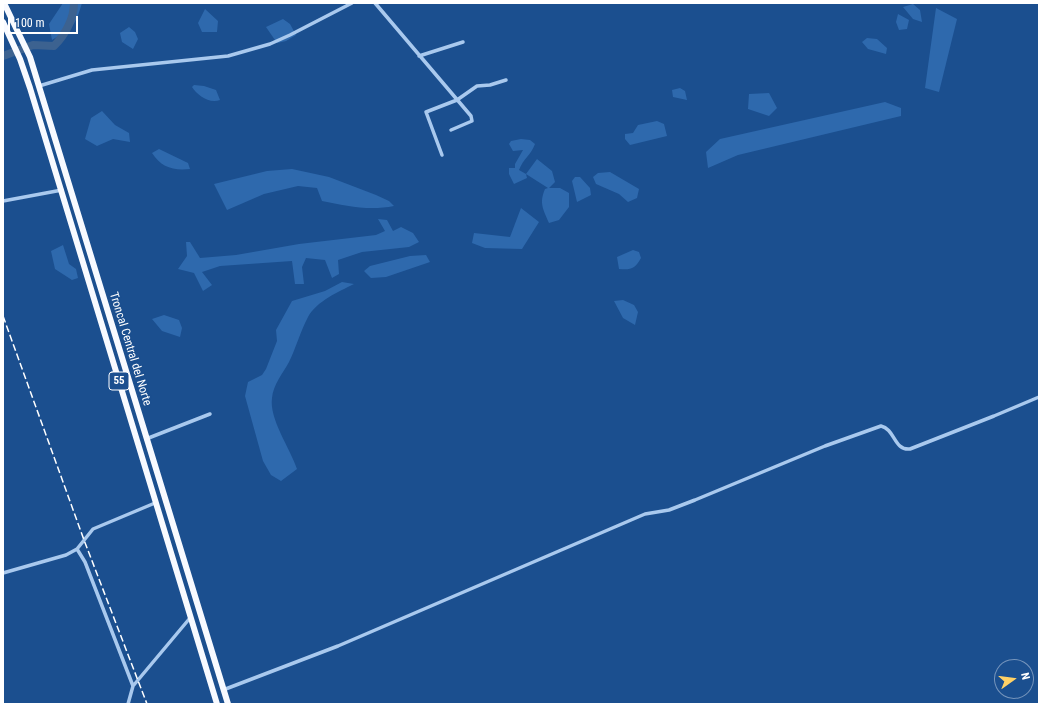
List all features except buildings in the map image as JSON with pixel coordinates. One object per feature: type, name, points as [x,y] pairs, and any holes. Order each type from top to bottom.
[{"type":"highway","name":"Troncal Central del Norte","points":[[4,3],[30,57],[228,704]]},
{"type":"highway","name":"Troncal Central del Norte","points":[[3,22],[20,59],[62,190],[155,503],[217,704]]},
{"type":"street","points":[[39,86],[92,70],[228,56],[270,44],[352,3]]},
{"type":"street","points":[[375,3],[472,118],[472,121],[451,130]]},
{"type":"street","points":[[419,56],[463,42]]},
{"type":"street","points":[[442,155],[426,112],[457,100],[477,86],[490,85],[506,80]]},
{"type":"street","points":[[3,201],[62,190]]},
{"type":"street","points":[[223,690],[338,646],[644,514],[669,510],[689,503],[851,436],[881,426],[888,430],[899,447],[910,449],[994,416],[1039,396]]},
{"type":"street","points":[[146,438],[210,414]]},
{"type":"street","points":[[3,573],[66,555],[77,549],[93,529],[155,503]]},
{"type":"street","points":[[77,549],[85,562],[133,686]]},
{"type":"street","points":[[128,704],[133,686],[190,618]]},
{"type":"shaded area","points":[[63,3],[82,3],[72,26],[52,40],[49,24]]},
{"type":"shaded area","points":[[913,4],[920,10],[922,22],[913,19],[903,7]]},
{"type":"shaded area","points":[[936,8],[957,19],[939,92],[925,88]]},
{"type":"shaded area","points":[[205,9],[218,21],[217,32],[202,32],[198,23]]},
{"type":"shaded area","points":[[898,14],[909,20],[907,29],[899,30],[896,22]]},
{"type":"shaded area","points":[[283,19],[290,24],[296,35],[286,41],[277,43],[266,27]]},
{"type":"shaded area","points":[[129,27],[135,32],[138,39],[133,49],[122,42],[120,33]]},
{"type":"shaded area","points":[[867,38],[877,39],[887,48],[886,54],[868,49],[862,42]]},
{"type":"shaded area","points":[[194,85],[204,86],[216,90],[220,100],[212,101],[200,96],[192,87]]},
{"type":"shaded area","points":[[680,88],[685,91],[687,100],[673,97],[672,90]]},
{"type":"shaded area","points":[[769,93],[777,108],[769,116],[748,109],[749,94]]},
{"type":"shaded area","points":[[885,102],[901,108],[901,116],[738,155],[708,168],[706,152],[720,139]]},
{"type":"shaded area","points":[[102,111],[115,125],[129,133],[130,142],[113,139],[97,146],[85,139],[91,118]]},
{"type":"shaded area","points":[[657,121],[664,124],[667,136],[630,145],[625,139],[625,134],[633,133],[638,125]]},
{"type":"shaded area","points":[[521,139],[530,140],[535,144],[519,170],[526,174],[527,178],[514,184],[509,174],[509,168],[515,168],[515,164],[523,150],[513,151],[509,144],[511,141]]},
{"type":"shaded area","points":[[159,149],[188,163],[190,169],[173,169],[163,165],[152,153]]},
{"type":"shaded area","points":[[537,159],[552,171],[555,182],[549,188],[560,188],[569,193],[569,207],[559,220],[549,223],[542,202],[545,189],[548,188],[526,174]]},
{"type":"shaded area","points":[[292,169],[329,177],[376,195],[389,201],[394,206],[367,208],[322,201],[317,188],[298,186],[264,194],[227,210],[214,184],[267,171]]},
{"type":"shaded area","points":[[610,172],[639,189],[637,198],[628,202],[619,194],[596,184],[593,177],[598,173]]},
{"type":"shaded area","points":[[575,177],[580,177],[590,188],[591,195],[577,202],[572,181]]},
{"type":"shaded area","points":[[521,208],[539,222],[522,249],[485,248],[472,243],[474,233],[510,237]]},
{"type":"shaded area","points":[[378,219],[387,220],[393,231],[401,227],[413,233],[419,242],[409,247],[362,252],[338,260],[339,274],[332,278],[325,260],[306,258],[302,267],[304,284],[295,284],[292,261],[220,266],[202,272],[212,285],[203,291],[194,273],[178,269],[187,256],[186,242],[190,242],[200,258],[236,255],[299,244],[376,235],[385,231]]},
{"type":"shaded area","points":[[63,245],[69,264],[76,269],[78,278],[72,280],[55,269],[51,251]]},
{"type":"shaded area","points":[[633,250],[639,252],[641,258],[639,262],[635,267],[619,269],[617,257]]},
{"type":"shaded area","points":[[426,255],[430,262],[386,277],[371,278],[364,271],[370,266],[410,256]]},
{"type":"shaded area","points":[[342,282],[354,284],[328,298],[312,311],[273,393],[272,406],[274,415],[297,469],[281,481],[271,475],[263,461],[245,396],[248,382],[262,375],[266,369],[277,341],[276,330],[292,301],[325,291]]},
{"type":"shaded area","points":[[623,300],[634,305],[638,312],[635,325],[623,318],[614,301]]},
{"type":"shaded area","points":[[164,315],[179,320],[182,328],[180,337],[162,331],[152,319]]},
{"type":"waterway","points":[[3,56],[33,45],[54,46],[62,37],[71,21],[74,3]]},
{"type":"railway","points":[[3,316],[84,540],[147,704]]}]
